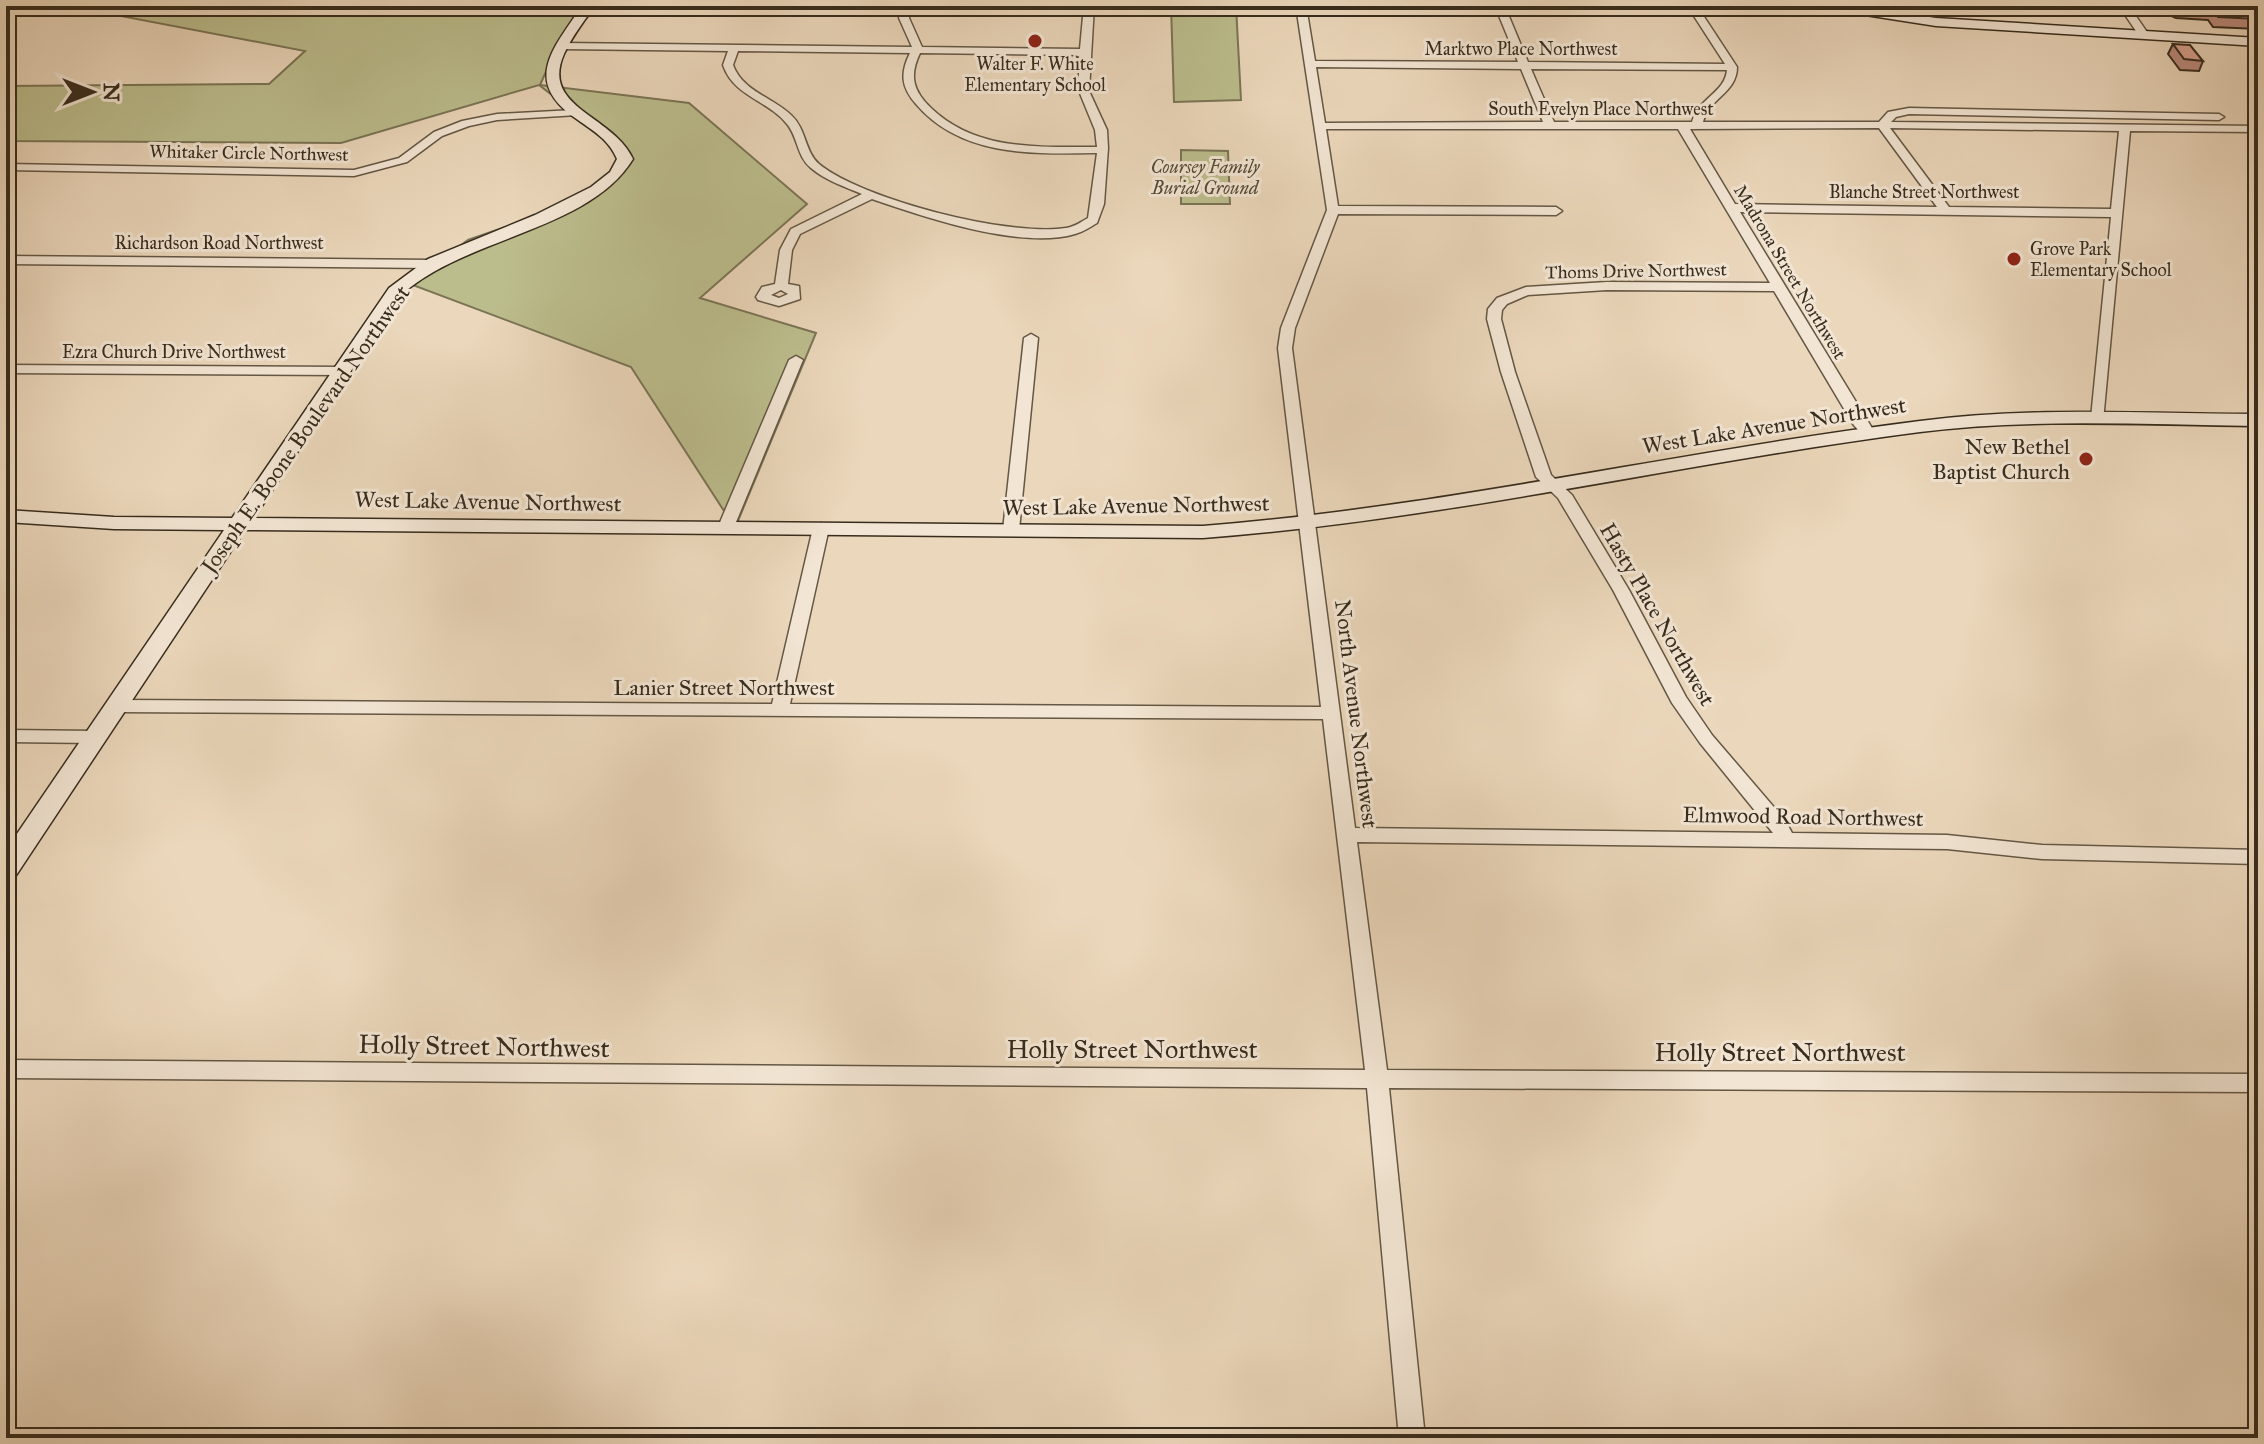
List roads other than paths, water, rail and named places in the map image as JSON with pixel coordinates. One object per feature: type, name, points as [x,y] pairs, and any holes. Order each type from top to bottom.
[{"type":"street","points":[[6,17],[20,6]]},
{"type":"street","name":"Joseph E. Boone Boulevard Northwest","points":[[6,870],[395,292],[432,264],[571,205],[618,174],[625,159],[619,146],[574,113],[559,97],[552,80],[553,63],[588,6]]},
{"type":"street","points":[[907,6],[904,18],[917,38],[916,51],[907,73],[909,87],[932,117],[948,129],[974,140],[1010,147],[1102,150]]},
{"type":"street","points":[[734,48],[728,65],[734,80],[789,120],[805,154],[815,166],[833,178],[920,211],[1019,234],[1064,234],[1085,227],[1096,216],[1102,150],[1101,128],[1084,92],[1089,6]]},
{"type":"street","name":"North Avenue Northwest","points":[[1301,6],[1333,210],[1288,328],[1285,348],[1377,1077],[1412,1438]]},
{"type":"street","points":[[1833,6],[1936,22],[2258,42]]},
{"type":"street","points":[[2124,6],[2144,35]]},
{"type":"street","points":[[1550,127],[1502,8],[1694,8],[1732,67],[1734,76],[1729,85],[1703,106],[1689,127]]},
{"type":"street","points":[[562,46],[1086,52]]},
{"type":"street","name":"Marktwo Place Northwest","points":[[1310,64],[1732,67]]},
{"type":"street","name":"South Evelyn Place Northwest","points":[[1882,125],[1892,114],[1909,111],[2258,118]]},
{"type":"street","name":"Whitaker Circle Northwest","points":[[6,167],[354,173],[403,160],[438,134],[466,123],[497,117],[574,113]]},
{"type":"street","points":[[1882,125],[1945,210]]},
{"type":"street","name":"South Evelyn Place Northwest","points":[[1320,126],[1882,125],[2258,129]]},
{"type":"street","name":"Madrona Street Northwest","points":[[1689,127],[1731,208],[1868,433]]},
{"type":"street","points":[[2098,418],[2125,129]]},
{"type":"street","points":[[781,286],[786,250],[795,232],[872,194]]},
{"type":"street","name":"Blanche Street Northwest","points":[[1731,208],[2116,213]]},
{"type":"street","points":[[1333,210],[1556,211]]},
{"type":"street","name":"Richardson Road Northwest","points":[[6,260],[432,264]]},
{"type":"street","name":"Thoms Drive Northwest","points":[[1552,484],[1544,477],[1508,372],[1494,319],[1495,309],[1502,301],[1526,291],[1576,287],[1778,287]]},
{"type":"street","points":[[1011,530],[1031,338]]},
{"type":"street","points":[[726,527],[796,360]]},
{"type":"street","name":"Ezra Church Drive Northwest","points":[[6,369],[342,371]]},
{"type":"street","name":"West Lake Avenue Northwest","points":[[6,516],[114,523],[1203,532],[1308,524],[1868,433],[1978,421],[2098,418],[2258,420]]},
{"type":"street","name":"Hasty Place Northwest","points":[[1552,484],[1564,495],[1621,590],[1678,699],[1706,739],[1778,825],[1786,840]]},
{"type":"street","points":[[779,711],[821,528]]},
{"type":"street","name":"Lanier Street Northwest","points":[[116,706],[1333,713]]},
{"type":"street","points":[[6,736],[95,737]]},
{"type":"street","name":"Elmwood Road Northwest","points":[[1348,835],[1947,842],[2042,852],[2258,857]]},
{"type":"street","name":"Holly Street Northwest","points":[[6,1069],[699,1076],[2258,1083]]},
{"type":"place","name":"Walter F. White Elementary School","points":[[1035,41]]},
{"type":"place","name":"Grove Park Elementary School","points":[[2014,259]]},
{"type":"place","name":"New Bethel Baptist Church","points":[[2086,459]]},
{"type":"park label","name":"Coursey Family Burial Ground","points":[[1205,177]]}]
